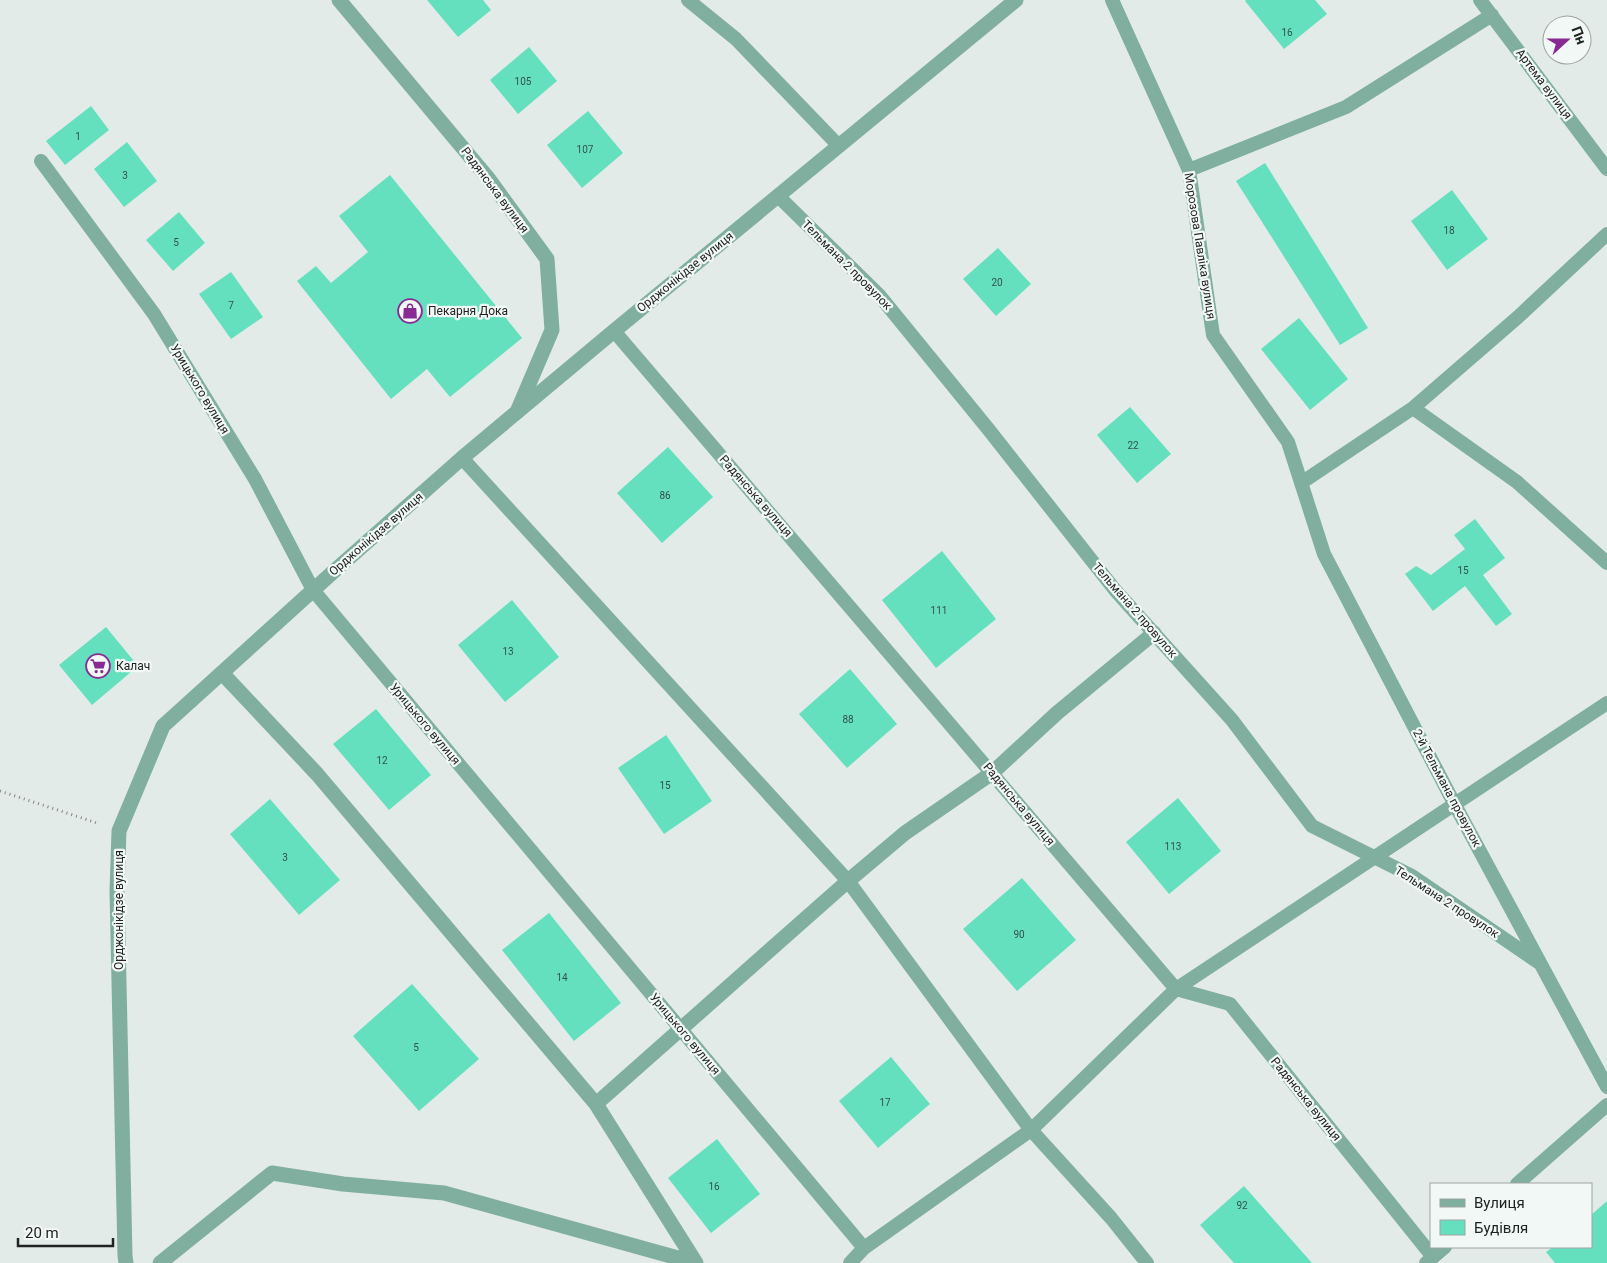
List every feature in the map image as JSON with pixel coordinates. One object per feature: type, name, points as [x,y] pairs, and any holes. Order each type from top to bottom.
[{"type":"street","name":"Радянська вулиця","points":[[338,0],[488,178],[547,259],[552,330],[517,412]]},
{"type":"street","name":"Орджонікідзе вулиця","points":[[126,1263],[116,891],[120,831],[163,726],[462,458],[614,330],[1016,0]]},
{"type":"street","points":[[596,1104],[848,881],[905,833],[992,773],[1057,713],[1154,633]]},
{"type":"street","points":[[222,673],[318,774],[596,1104],[696,1263]]},
{"type":"street","points":[[160,1263],[272,1173],[343,1184],[444,1193],[696,1263]]},
{"type":"lane","points":[[688,0],[736,39],[838,146]]},
{"type":"lane","name":"Морозова Павліка вулиця","points":[[1112,0],[1189,170],[1213,335],[1288,442],[1301,483]]},
{"type":"lane","name":"Артема вулиця","points":[[1480,0],[1607,169]]},
{"type":"lane","points":[[1189,170],[1346,107],[1492,16]]},
{"type":"lane","name":"Урицького вулиця","points":[[41,161],[154,314],[255,479],[313,590],[864,1248]]},
{"type":"lane","name":"Тельмана 2 провулок","points":[[778,196],[879,295],[989,430],[1115,590],[1232,720],[1312,826],[1412,876],[1541,964]]},
{"type":"lane","points":[[1301,483],[1413,408],[1518,317],[1607,234]]},
{"type":"lane","name":"Радянська вулиця","points":[[614,330],[1176,989],[1230,1004],[1429,1260]]},
{"type":"lane","points":[[1413,408],[1517,482],[1607,563]]},
{"type":"lane","points":[[462,458],[848,881],[1031,1130],[1111,1218],[1147,1263]]},
{"type":"lane","name":"2-й Тельмана провулок","points":[[1301,483],[1324,554],[1455,805],[1607,1086]]},
{"type":"lane","points":[[850,1263],[864,1248],[1031,1130],[1176,989],[1607,703]]},
{"type":"lane","points":[[1518,1183],[1607,1105]]},
{"type":"lane","points":[[1429,1260],[1444,1248]]},
{"type":"path","points":[[0,791],[120,831]]},
{"type":"building","points":[[427,0],[483,0],[491,10],[458,37]]},
{"type":"building","points":[[1246,0],[1315,0],[1327,14],[1284,49]]},
{"type":"building","points":[[529,47],[557,81],[518,114],[490,80]]},
{"type":"building","points":[[91,106],[109,130],[65,165],[46,141]]},
{"type":"building","points":[[588,111],[623,153],[582,188],[547,145]]},
{"type":"building","points":[[127,142],[157,181],[124,207],[94,169]]},
{"type":"building","points":[[1265,163],[1368,328],[1340,345],[1236,181]]},
{"type":"building","name":"Пекарня Дока","points":[[390,175],[522,338],[450,397],[427,369],[391,399],[297,281],[316,266],[331,283],[368,252],[339,216]]},
{"type":"building","points":[[1452,190],[1488,239],[1447,270],[1411,221]]},
{"type":"building","points":[[179,212],[205,243],[173,271],[146,240]]},
{"type":"building","points":[[998,248],[1031,284],[996,316],[963,279]]},
{"type":"building","points":[[231,272],[263,317],[231,339],[199,294]]},
{"type":"building","points":[[1299,318],[1348,379],[1310,410],[1261,349]]},
{"type":"building","points":[[1130,407],[1171,454],[1137,483],[1097,435]]},
{"type":"building","points":[[668,447],[713,497],[662,543],[617,493]]},
{"type":"building","points":[[1475,519],[1505,558],[1483,575],[1512,614],[1496,626],[1465,586],[1433,611],[1405,574],[1416,566],[1431,575],[1465,549],[1454,535]]},
{"type":"building","points":[[942,551],[996,619],[936,668],[882,600]]},
{"type":"building","points":[[512,600],[559,657],[505,702],[458,645]]},
{"type":"building","name":"Калач","points":[[106,627],[138,666],[92,705],[59,665]]},
{"type":"building","points":[[850,669],[897,724],[847,768],[799,714]]},
{"type":"building","points":[[376,709],[431,775],[389,810],[333,744]]},
{"type":"building","points":[[666,735],[712,801],[664,834],[618,768]]},
{"type":"building","points":[[1178,798],[1221,851],[1169,894],[1126,842]]},
{"type":"building","points":[[270,799],[340,880],[299,915],[230,834]]},
{"type":"building","points":[[1022,878],[1076,940],[1017,991],[963,929]]},
{"type":"building","points":[[549,913],[621,1003],[574,1041],[502,950]]},
{"type":"building","points":[[412,984],[479,1059],[419,1111],[353,1036]]},
{"type":"building","points":[[891,1057],[930,1104],[878,1148],[839,1101]]},
{"type":"building","points":[[717,1139],[760,1194],[711,1233],[668,1178]]},
{"type":"building","points":[[1244,1186],[1312,1263],[1234,1263],[1200,1225]]},
{"type":"building","points":[[1607,1201],[1607,1263],[1555,1263],[1546,1252],[1552,1248],[1592,1248],[1592,1214]]},
{"type":"place","name":"Пекарня Дока","points":[[410,311]]},
{"type":"place","name":"Калач","points":[[98,666]]}]
